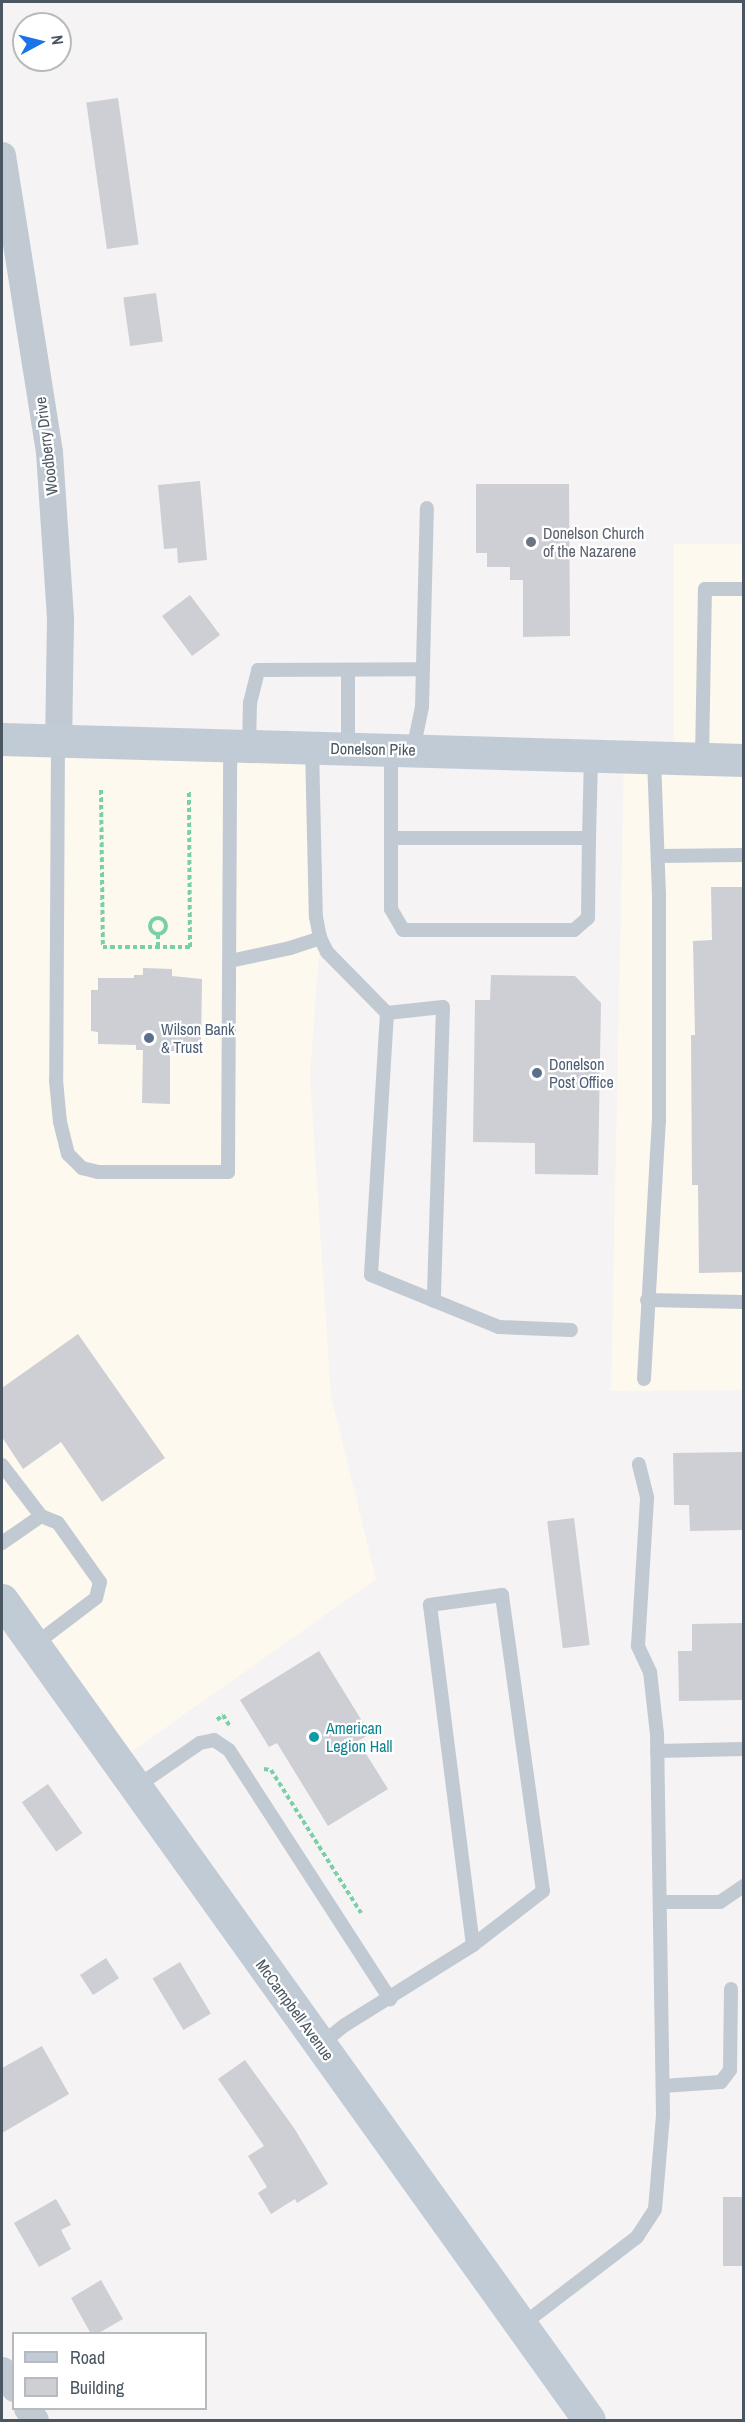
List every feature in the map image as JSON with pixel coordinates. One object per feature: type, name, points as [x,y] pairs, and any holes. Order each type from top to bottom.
[{"type":"street","name":"Woodberry Drive","points":[[2,155],[6,212],[49,452],[60,619],[58,740]]},
{"type":"street","name":"Donelson Pike","points":[[2,739],[744,760]]},
{"type":"street","name":"McCampbell Avenue","points":[[2,1600],[589,2421]]},
{"type":"street","points":[[2,2370],[12,2385]]},
{"type":"lane","points":[[427,508],[422,707],[402,750],[391,838],[391,909],[403,930],[574,930],[588,918],[591,756]]},
{"type":"lane","points":[[702,759],[705,589],[744,589]]},
{"type":"lane","points":[[58,740],[56,1080],[62,1140],[68,1154],[82,1168],[98,1172],[228,1172],[230,961],[239,745],[258,670],[423,669]]},
{"type":"lane","points":[[348,670],[348,748]]},
{"type":"lane","points":[[312,747],[316,917],[320,938],[327,952],[387,1013],[370,1275],[499,1327],[571,1329]]},
{"type":"lane","points":[[644,1378],[659,1121],[658,856],[654,758]]},
{"type":"lane","points":[[391,838],[590,838]]},
{"type":"lane","points":[[658,856],[744,855]]},
{"type":"lane","points":[[230,961],[281,951],[320,938]]},
{"type":"lane","points":[[387,1013],[443,1007],[434,1301]]},
{"type":"lane","points":[[647,1300],[744,1302]]},
{"type":"lane","points":[[522,2325],[637,2238],[655,2209],[663,2115],[657,1751],[650,1672],[638,1646],[647,1497],[639,1464]]},
{"type":"lane","points":[[2,1465],[41,1516],[58,1523],[100,1582],[96,1598],[34,1645]]},
{"type":"lane","points":[[2,1543],[41,1516]]},
{"type":"lane","points":[[320,2044],[345,2025],[474,1945],[543,1891],[502,1595],[430,1605],[474,1945]]},
{"type":"lane","points":[[136,1787],[200,1743],[214,1740],[229,1750],[390,1999]]},
{"type":"lane","points":[[657,1751],[744,1749]]},
{"type":"lane","points":[[660,1902],[720,1902],[744,1886]]},
{"type":"lane","points":[[663,2085],[721,2082],[730,2070],[731,1989]]},
{"type":"path","points":[[101,790],[103,947],[190,946],[189,792]]},
{"type":"path","points":[[157,918],[163,919],[166,926],[163,933],[158,935],[153,933],[150,925],[157,918]]},
{"type":"path","points":[[158,935],[158,947]]},
{"type":"shaded area","points":[[674,544],[743,544],[743,1390],[611,1391],[624,756],[674,758]]},
{"type":"shaded area","points":[[2,739],[312,747],[320,938],[310,1078],[331,1396],[376,1579],[117,1762],[2,1600]]},
{"type":"building","points":[[118,98],[139,245],[107,249],[86,102]]},
{"type":"building","points":[[156,293],[163,342],[130,346],[123,298]]},
{"type":"building","points":[[200,481],[207,560],[178,563],[177,548],[164,549],[158,485]]},
{"type":"building","points":[[476,484],[569,484],[570,636],[523,637],[523,580],[510,580],[510,567],[487,567],[487,553],[476,553]]},
{"type":"building","points":[[190,595],[220,635],[192,656],[162,616]]},
{"type":"building","points":[[711,887],[744,887],[744,1272],[699,1273],[698,1185],[692,1185],[691,1035],[695,1035],[693,941],[712,940]]},
{"type":"building","name":"Wilson Bank & Trust","points":[[143,968],[172,969],[172,976],[202,979],[201,1046],[183,1046],[183,1051],[170,1051],[170,1104],[142,1103],[143,1050],[136,1050],[136,1045],[98,1044],[98,1032],[91,1031],[91,990],[98,990],[98,978],[134,978],[134,975],[143,975]]},
{"type":"building","name":"Donelson Post Office","points":[[491,975],[575,976],[601,1003],[598,1175],[535,1174],[535,1143],[473,1142],[475,1000],[490,1000]]},
{"type":"building","points":[[78,1334],[165,1458],[102,1502],[61,1442],[23,1469],[2,1437],[2,1388]]},
{"type":"building","points":[[744,1452],[744,1530],[690,1531],[689,1505],[674,1505],[673,1453]]},
{"type":"building","points":[[574,1518],[590,1645],[563,1648],[547,1521]]},
{"type":"building","points":[[744,1623],[744,1700],[679,1701],[678,1651],[692,1651],[692,1624]]},
{"type":"building","name":"American Legion Hall","points":[[319,1651],[370,1734],[358,1741],[388,1789],[328,1826],[277,1743],[269,1747],[240,1700]]},
{"type":"building","points":[[48,1784],[82,1833],[56,1852],[22,1802]]},
{"type":"building","points":[[106,1958],[119,1978],[93,1995],[80,1975]]},
{"type":"building","points":[[180,1962],[211,2013],[183,2030],[153,1978]]},
{"type":"building","points":[[42,2046],[69,2094],[2,2133],[2,2068]]},
{"type":"building","points":[[245,2060],[294,2128],[328,2184],[297,2203],[295,2199],[271,2214],[258,2193],[267,2187],[248,2156],[264,2146],[218,2079]]},
{"type":"building","points":[[723,2197],[744,2197],[744,2266],[723,2266]]},
{"type":"building","points":[[56,2199],[71,2225],[61,2230],[71,2249],[39,2267],[14,2223]]},
{"type":"building","points":[[101,2280],[123,2319],[100,2332],[90,2332],[71,2298]]},
{"type":"place","name":"Donelson Church of the Nazarene","points":[[531,542]]},
{"type":"place","name":"Wilson Bank & Trust","points":[[149,1038]]},
{"type":"place","name":"Donelson Post Office","points":[[537,1073]]},
{"type":"place","name":"American Legion Hall","points":[[314,1737]]}]
